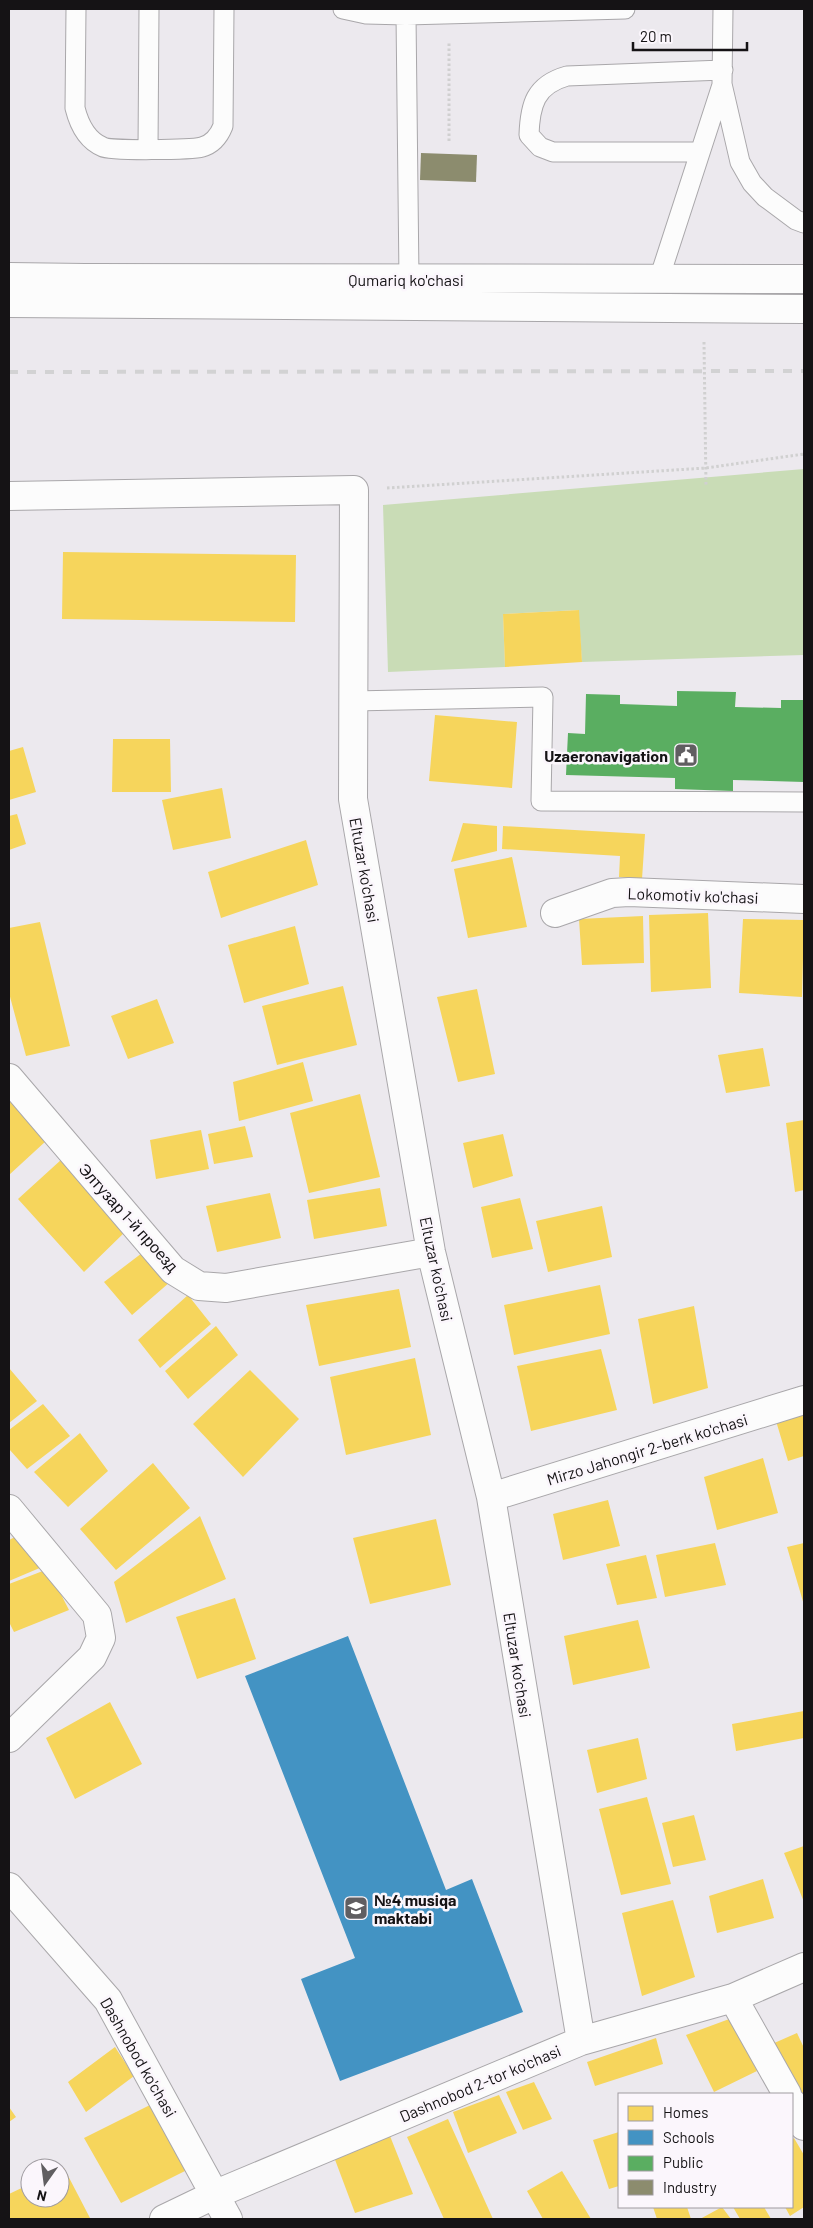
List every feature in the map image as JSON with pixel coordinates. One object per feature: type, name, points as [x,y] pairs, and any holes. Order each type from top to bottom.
[{"type":"street","name":"Qumariq ko'chasi","points":[[9,277],[804,279]]},
{"type":"street","name":"Qumariq ko'chasi","points":[[9,304],[804,309]]},
{"type":"street","points":[[9,496],[354,490]]},
{"type":"street","name":"Eltuzar ko'chasi","points":[[354,490],[353,799],[431,1252],[491,1497],[581,2041]]},
{"type":"street","name":"Lokomotiv ko'chasi","points":[[555,913],[612,893],[629,892],[804,900]]},
{"type":"street","name":"Элтузар 1-й проезд","points":[[9,1078],[173,1270],[199,1286],[226,1288],[431,1252]]},
{"type":"street","name":"Mirzo Jahongir 2-berk ko'chasi","points":[[491,1497],[804,1400]]},
{"type":"street","points":[[9,1509],[97,1615],[101,1638],[92,1658],[9,1738]]},
{"type":"street","name":"Dashnobod ko'chasi","points":[[9,1887],[108,2000],[228,2219]]},
{"type":"street","name":"Dashnobod 2-tor ko'chasi","points":[[164,2219],[216,2194],[581,2041],[732,1998],[804,1967]]},
{"type":"street","points":[[732,1998],[786,2093]]},
{"type":"street","points":[[793,2105],[804,2126]]},
{"type":"lane","points":[[76,9],[75,108],[84,132],[93,142],[104,148],[148,150],[202,147],[212,143],[219,135],[223,126],[224,9]]},
{"type":"lane","points":[[148,150],[149,9]]},
{"type":"lane","points":[[343,9],[366,14],[406,15],[625,9]]},
{"type":"lane","points":[[723,9],[722,77],[740,162],[752,183],[765,197],[796,220],[804,223]]},
{"type":"lane","points":[[406,15],[409,279]]},
{"type":"lane","points":[[700,152],[554,152],[540,147],[529,135],[530,120],[540,90],[552,80],[566,76],[722,77]]},
{"type":"lane","points":[[659,279],[722,77]]},
{"type":"lane","points":[[353,701],[543,697],[541,801],[804,802]]},
{"type":"path","points":[[449,14],[449,142]]},
{"type":"path","points":[[704,308],[706,486]]},
{"type":"path","points":[[354,490],[706,468],[804,454]]},
{"type":"green space","points":[[804,469],[804,655],[582,662],[578,610],[503,614],[505,667],[388,672],[383,505]]},
{"type":"building: Homes","points":[[63,552],[296,555],[295,622],[62,619]]},
{"type":"building: Homes","points":[[579,610],[582,662],[505,667],[503,614]]},
{"type":"building: Homes","points":[[435,715],[517,722],[512,788],[429,781]]},
{"type":"building: Homes","points":[[113,739],[170,739],[171,792],[112,792]]},
{"type":"building: Homes","points":[[23,747],[36,792],[9,800],[9,751]]},
{"type":"building: Homes","points":[[222,788],[231,838],[173,850],[162,800]]},
{"type":"building: Homes","points":[[17,814],[26,844],[9,850],[9,816]]},
{"type":"building: Homes","points":[[463,823],[497,826],[497,851],[451,862]]},
{"type":"building: Homes","points":[[503,826],[645,834],[642,879],[619,877],[620,856],[502,849]]},
{"type":"building: Homes","points":[[306,840],[318,885],[221,918],[208,872]]},
{"type":"building: Homes","points":[[512,857],[527,927],[468,938],[454,869]]},
{"type":"building: Homes","points":[[708,913],[711,988],[651,992],[649,915]]},
{"type":"building: Homes","points":[[643,916],[644,963],[582,965],[579,919]]},
{"type":"building: Homes","points":[[743,919],[804,920],[802,997],[739,993]]},
{"type":"building: Homes","points":[[40,922],[70,1046],[26,1056],[9,993],[9,928]]},
{"type":"building: Homes","points":[[295,926],[309,984],[244,1003],[228,945]]},
{"type":"building: Homes","points":[[343,986],[357,1045],[277,1065],[262,1006]]},
{"type":"building: Homes","points":[[477,989],[495,1074],[458,1082],[437,997]]},
{"type":"building: Homes","points":[[157,999],[174,1043],[128,1059],[111,1016]]},
{"type":"building: Homes","points":[[763,1048],[770,1086],[726,1093],[718,1055]]},
{"type":"building: Homes","points":[[303,1062],[313,1101],[239,1121],[233,1082]]},
{"type":"building: Homes","points":[[9,1093],[46,1141],[9,1175]]},
{"type":"building: Homes","points":[[360,1094],[380,1177],[309,1193],[290,1113]]},
{"type":"building: Homes","points":[[804,1120],[804,1190],[795,1192],[786,1123]]},
{"type":"building: Homes","points":[[245,1126],[253,1157],[214,1164],[208,1134]]},
{"type":"building: Homes","points":[[201,1130],[209,1169],[156,1179],[150,1140]]},
{"type":"building: Homes","points":[[503,1134],[513,1176],[473,1188],[463,1143]]},
{"type":"building: Homes","points":[[62,1159],[127,1230],[84,1272],[18,1199]]},
{"type":"building: Homes","points":[[380,1188],[387,1226],[314,1239],[307,1200]]},
{"type":"building: Homes","points":[[270,1193],[281,1238],[217,1252],[206,1206]]},
{"type":"building: Homes","points":[[520,1198],[533,1249],[492,1258],[481,1207]]},
{"type":"building: Homes","points":[[602,1206],[612,1257],[548,1272],[536,1221]]},
{"type":"building: Homes","points":[[142,1253],[170,1282],[132,1315],[104,1282]]},
{"type":"building: Homes","points":[[600,1285],[610,1334],[514,1355],[504,1305]]},
{"type":"building: Homes","points":[[399,1289],[411,1347],[319,1366],[306,1305]]},
{"type":"building: Homes","points":[[188,1295],[211,1324],[160,1368],[138,1340]]},
{"type":"building: Homes","points":[[694,1306],[708,1388],[653,1404],[638,1319]]},
{"type":"building: Homes","points":[[216,1326],[238,1355],[188,1399],[165,1371]]},
{"type":"building: Homes","points":[[601,1349],[617,1410],[531,1431],[517,1366]]},
{"type":"building: Homes","points":[[415,1358],[431,1435],[346,1455],[330,1377]]},
{"type":"building: Homes","points":[[9,1368],[37,1401],[9,1423]]},
{"type":"building: Homes","points":[[250,1370],[299,1419],[243,1477],[193,1424]]},
{"type":"building: Homes","points":[[43,1404],[70,1436],[27,1469],[9,1449],[9,1430]]},
{"type":"building: Homes","points":[[804,1413],[804,1456],[788,1461],[776,1421]]},
{"type":"building: Homes","points":[[80,1433],[108,1471],[68,1507],[34,1472]]},
{"type":"building: Homes","points":[[763,1458],[778,1513],[717,1530],[704,1477]]},
{"type":"building: Homes","points":[[153,1463],[190,1508],[116,1570],[80,1529]]},
{"type":"building: Homes","points":[[608,1500],[620,1546],[563,1560],[553,1514]]},
{"type":"building: Homes","points":[[200,1516],[226,1579],[126,1623],[114,1582]]},
{"type":"building: Homes","points":[[436,1519],[451,1585],[370,1604],[353,1538]]},
{"type":"building: Homes","points":[[21,1534],[42,1567],[9,1581],[9,1540]]},
{"type":"building: Homes","points":[[715,1543],[726,1585],[665,1597],[656,1555]]},
{"type":"building: Homes","points":[[804,1543],[804,1605],[787,1547]]},
{"type":"building: Homes","points":[[646,1555],[657,1598],[617,1605],[606,1564]]},
{"type":"building: Homes","points":[[48,1569],[69,1610],[14,1632],[9,1622],[9,1584]]},
{"type":"building: Homes","points":[[235,1598],[256,1659],[197,1679],[176,1617]]},
{"type":"building: Homes","points":[[638,1620],[650,1668],[573,1685],[564,1636]]},
{"type":"building: Homes","points":[[110,1702],[142,1764],[75,1799],[46,1738]]},
{"type":"building: Homes","points":[[804,1711],[804,1738],[736,1751],[732,1724]]},
{"type":"building: Homes","points":[[638,1738],[647,1779],[597,1793],[587,1750]]},
{"type":"building: Homes","points":[[647,1797],[671,1884],[621,1895],[599,1809]]},
{"type":"building: Homes","points":[[694,1815],[706,1860],[673,1867],[662,1823]]},
{"type":"building: Homes","points":[[804,1846],[804,1902],[784,1853]]},
{"type":"building: Homes","points":[[763,1879],[774,1918],[717,1933],[709,1896]]},
{"type":"building: Homes","points":[[673,1900],[695,1977],[642,1996],[622,1913]]},
{"type":"building: Homes","points":[[732,2018],[757,2071],[714,2092],[686,2035]]},
{"type":"building: Homes","points":[[797,2033],[804,2048],[804,2115],[772,2044]]},
{"type":"building: Homes","points":[[656,2038],[663,2064],[595,2086],[587,2062]]},
{"type":"building: Homes","points":[[115,2047],[134,2076],[86,2112],[68,2082]]},
{"type":"building: Homes","points":[[534,2082],[552,2119],[523,2130],[506,2092]]},
{"type":"building: Homes","points":[[499,2095],[517,2133],[468,2153],[453,2112]]},
{"type":"building: Homes","points":[[152,2104],[187,2170],[121,2203],[84,2138]]},
{"type":"building: Homes","points":[[9,2107],[16,2117],[9,2122]]},
{"type":"building: Homes","points":[[448,2119],[493,2219],[444,2219],[407,2137]]},
{"type":"building: Homes","points":[[618,2132],[618,2186],[609,2189],[593,2140]]},
{"type":"building: Homes","points":[[390,2136],[413,2194],[355,2213],[334,2157]]},
{"type":"building: Homes","points":[[793,2139],[804,2155],[804,2207],[790,2216],[786,2208],[793,2208]]},
{"type":"building: Homes","points":[[562,2171],[591,2219],[543,2219],[527,2191]]},
{"type":"building: Homes","points":[[70,2180],[90,2218],[9,2219],[9,2194],[20,2189],[20,2208],[70,2208]]},
{"type":"building: Homes","points":[[653,2208],[687,2208],[691,2219],[657,2219]]},
{"type":"building: Homes","points":[[723,2208],[731,2219],[700,2219]]},
{"type":"building: Homes","points":[[734,2208],[765,2208],[771,2219],[740,2219]]},
{"type":"building: Schools","points":[[348,1636],[446,1890],[472,1879],[523,2012],[340,2081],[301,1979],[355,1958],[245,1676]]},
{"type":"building: Public","name":"Uzaeronavigation","points":[[677,691],[736,692],[735,707],[781,708],[781,700],[804,700],[804,782],[733,780],[733,791],[675,789],[675,778],[566,775],[568,733],[585,734],[586,694],[620,695],[620,704],[677,706]]},
{"type":"building: Industry","points":[[421,153],[477,155],[476,182],[420,180]]},
{"type":"railway","points":[[9,372],[804,371]]},
{"type":"place","name":"Uzaeronavigation","points":[[686,755]]},
{"type":"place","name":"№4 musiqa maktabi","points":[[356,1908]]}]
